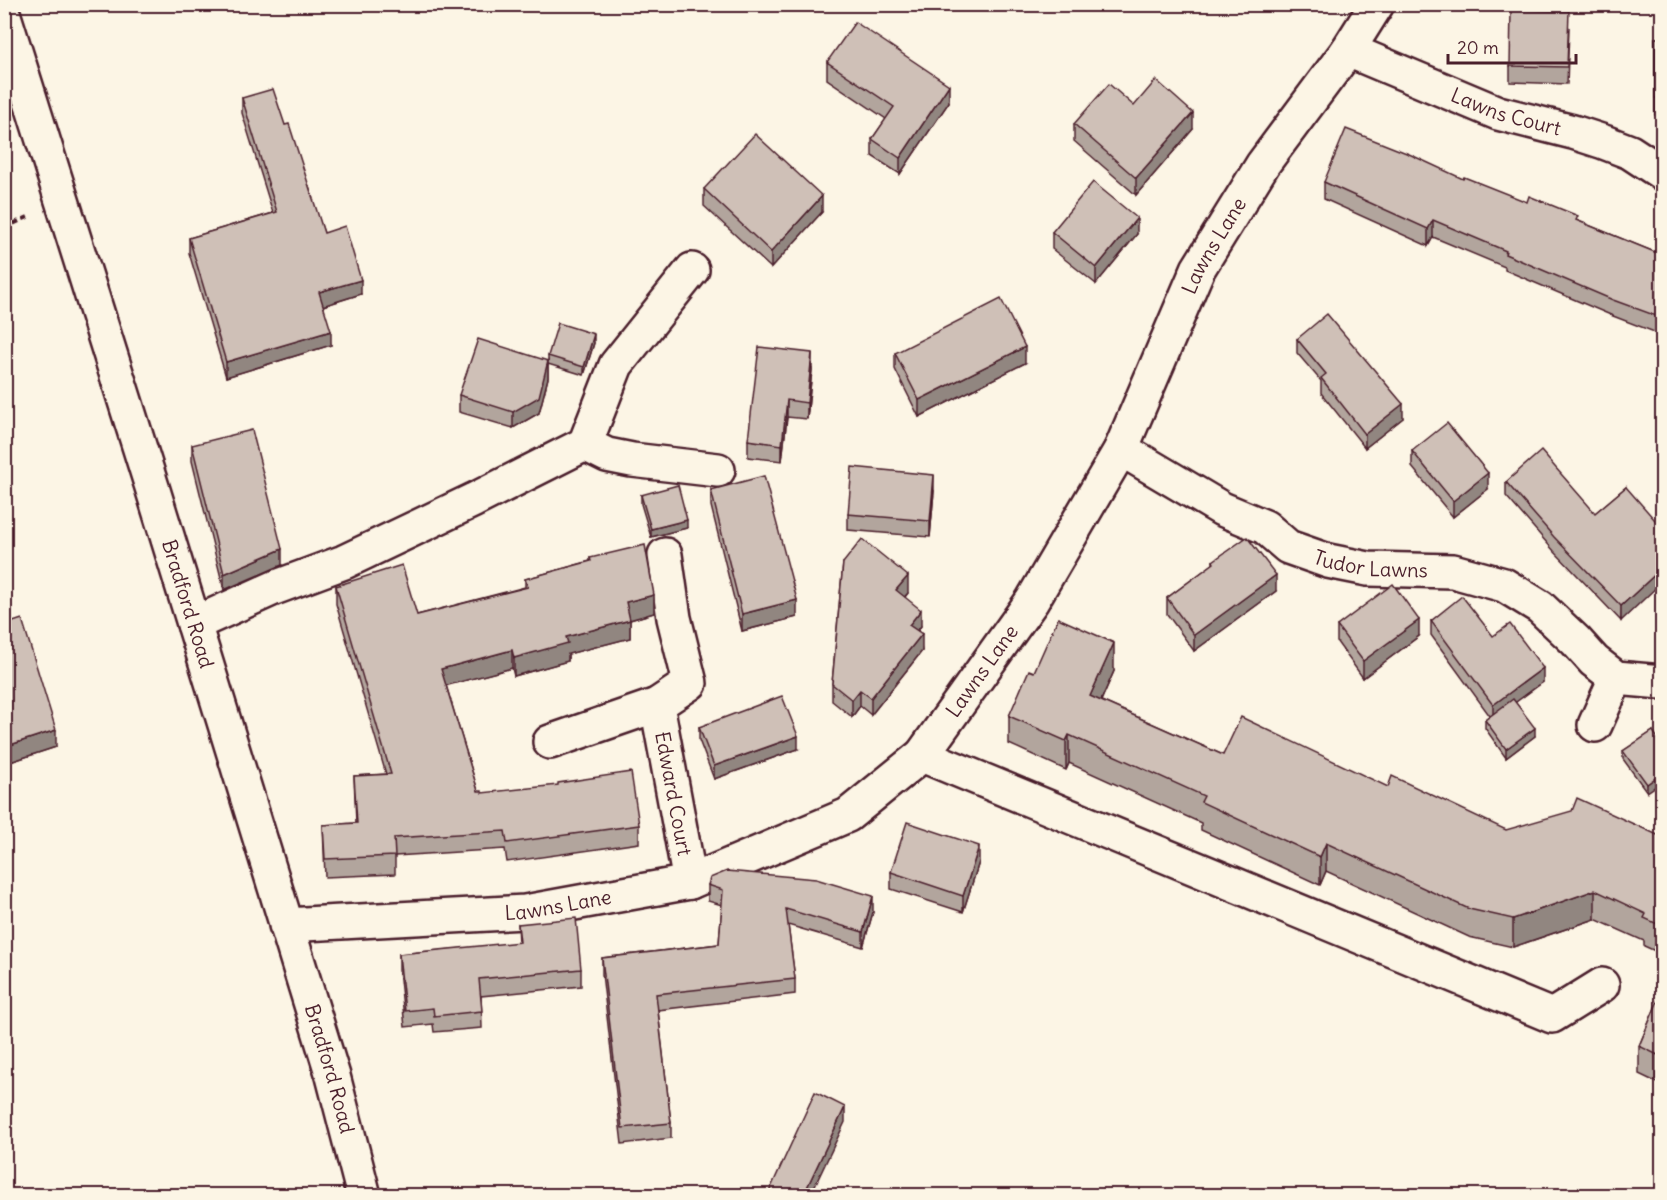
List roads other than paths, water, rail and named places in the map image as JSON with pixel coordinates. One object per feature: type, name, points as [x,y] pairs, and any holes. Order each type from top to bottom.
[{"type":"street","name":"Lawns Lane","points":[[286,925],[525,912],[690,882],[848,815],[922,755],[1032,601],[1121,449],[1198,268],[1263,164],[1348,50],[1377,4]]},
{"type":"street","name":"Bradford Road","points":[[4,16],[333,1076],[364,1196]]},
{"type":"street","name":"Lawns Court","points":[[1348,50],[1498,113],[1573,132],[1630,152],[1662,173]]},
{"type":"street","points":[[194,624],[274,588],[344,562],[585,444],[616,365],[692,270]]},
{"type":"street","points":[[585,444],[607,455],[632,460],[718,470]]},
{"type":"street","name":"Tudor Lawns","points":[[1121,449],[1222,509],[1265,527],[1288,547],[1318,558],[1368,569],[1453,571],[1504,585],[1540,607],[1594,661],[1616,678]]},
{"type":"street","name":"Edward Court","points":[[550,742],[657,705],[690,683],[674,618],[665,555]]},
{"type":"street","points":[[1594,725],[1616,678],[1662,682]]},
{"type":"street","name":"Edward Court","points":[[657,705],[690,882]]},
{"type":"street","points":[[922,755],[1552,1016],[1602,985]]}]
